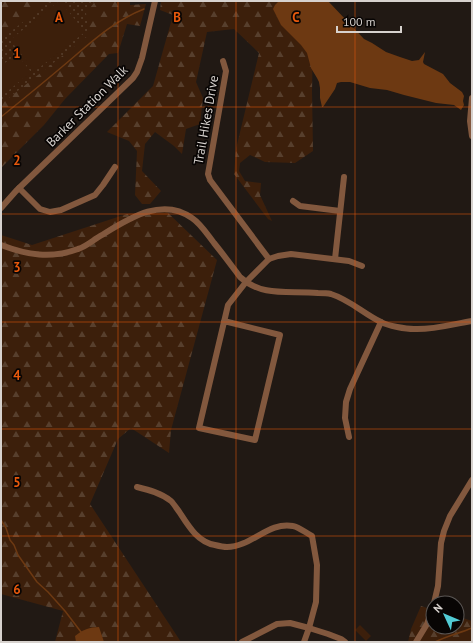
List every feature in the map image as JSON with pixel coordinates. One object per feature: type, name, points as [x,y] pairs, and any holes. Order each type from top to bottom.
[{"type":"street","name":"Barker Station Walk","points":[[1,208],[19,188],[133,78],[142,58],[155,1]]},
{"type":"street","name":"Trail Hikes Drive","points":[[223,61],[226,71],[208,174],[210,180],[269,259]]},
{"type":"street","points":[[472,98],[470,121],[472,136]]},
{"type":"street","points":[[19,188],[40,208],[50,212],[61,210],[95,195],[115,167]]},
{"type":"street","points":[[335,259],[344,177]]},
{"type":"street","points":[[293,201],[300,206],[340,211]]},
{"type":"street","points":[[1,245],[26,253],[42,255],[61,254],[79,249],[141,214],[159,209],[170,209],[191,217],[202,226],[240,277],[252,286],[268,291],[329,294],[344,299],[381,322],[414,329],[435,328],[472,321]]},
{"type":"street","points":[[224,322],[280,335],[255,440],[199,428],[228,305],[246,282],[269,259],[278,256],[291,254],[335,259],[350,261],[362,266]]},
{"type":"street","points":[[349,437],[345,418],[346,402],[350,389],[381,322]]},
{"type":"street","points":[[436,595],[438,586],[441,543],[444,531],[450,516],[472,480]]},
{"type":"street","points":[[137,487],[164,496],[172,502],[189,527],[200,538],[213,545],[227,547],[241,544],[281,525],[294,526],[312,536],[317,564],[316,602],[304,642]]},
{"type":"street","points":[[242,642],[277,624],[290,623],[341,639],[345,642]]},
{"type":"street","points":[[416,642],[425,627]]},
{"type":"green space","points":[[1,1],[92,1],[94,3],[95,29],[1,149]]},
{"type":"green space","points":[[1,1],[50,1],[1,39]]},
{"type":"green space","points":[[59,1],[85,32],[35,71],[10,40]]},
{"type":"green space","points":[[92,1],[130,1],[130,5],[146,4],[140,26],[127,24],[118,53],[109,54],[65,99],[44,125],[1,168],[1,104],[89,35],[86,13],[94,3]]},
{"type":"green space","points":[[161,1],[279,1],[313,41],[313,151],[295,163],[265,162],[250,155],[240,163],[239,171],[245,181],[261,183],[260,195],[272,221],[268,219],[234,174],[236,149],[259,53],[234,29],[207,32],[196,82],[203,98],[200,124],[186,129],[182,154],[155,132],[145,144],[142,171],[161,191],[150,204],[142,204],[135,195],[137,151],[129,141],[107,132],[153,86],[173,15],[160,10]]},
{"type":"green space","points":[[17,54],[31,72],[3,95],[1,92],[1,66]]},
{"type":"green space","points":[[167,212],[217,260],[171,430],[169,453],[131,428],[118,439],[90,504],[181,642],[55,642],[63,611],[1,594],[1,235],[32,245],[127,214]]},
{"type":"green space","points":[[421,606],[425,607],[425,635],[465,635],[465,619],[472,621],[472,642],[408,642],[411,629]]},
{"type":"green space","points":[[360,625],[371,636],[366,641],[355,630]]},
{"type":"shaded area","points":[[279,1],[328,1],[364,39],[386,52],[412,61],[419,60],[425,52],[424,64],[443,74],[450,83],[462,92],[464,96],[464,105],[461,110],[454,105],[436,103],[350,82],[341,82],[337,83],[335,89],[322,107],[319,82],[311,68],[307,53],[281,25],[273,9]]},
{"type":"shaded area","points":[[99,627],[104,642],[76,642],[75,636],[80,632],[89,628]]},
{"type":"waterway","points":[[1,117],[101,34],[122,20],[144,9]]},
{"type":"waterway","points":[[1,520],[18,555],[37,582],[65,611],[81,632]]},
{"type":"waterway","points":[[435,642],[472,628]]}]
